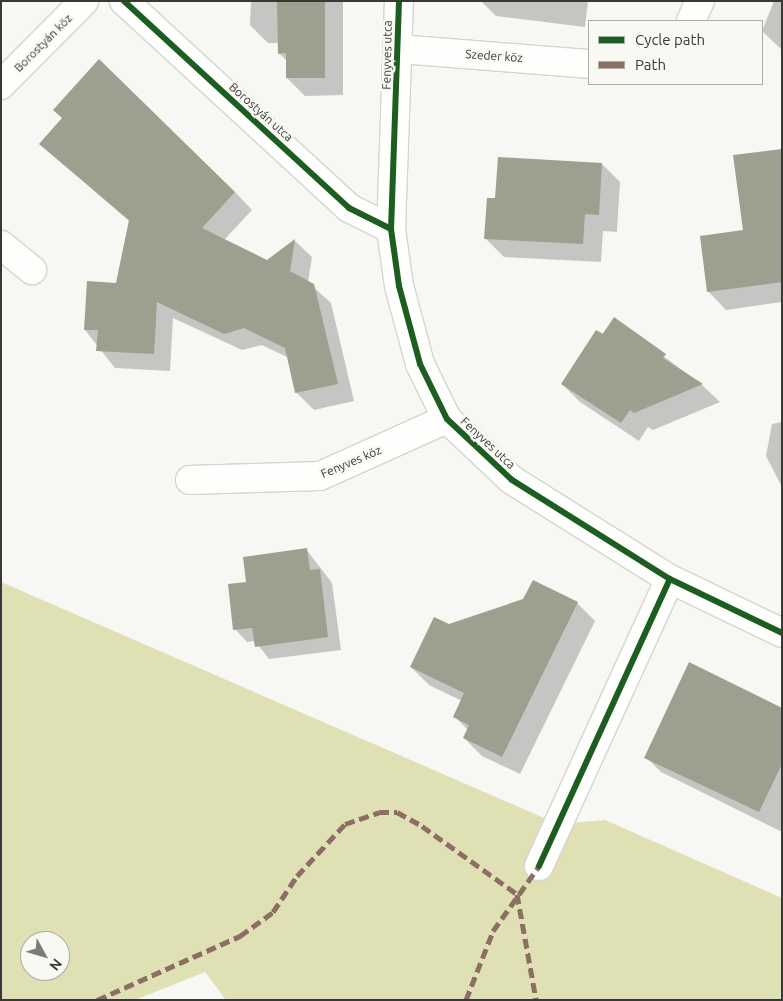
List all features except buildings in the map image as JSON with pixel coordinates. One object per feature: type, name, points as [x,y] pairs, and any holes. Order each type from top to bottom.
[{"type":"street","name":"Borostyán köz","points":[[1,85],[84,1]]},
{"type":"street","name":"Borostyán utca","points":[[124,1],[350,208],[391,229]]},
{"type":"street","name":"Fenyves utca","points":[[399,1],[399,49],[391,229],[399,286],[420,364],[447,419],[512,480],[670,579],[782,633]]},
{"type":"street","points":[[691,20],[700,1]]},
{"type":"street","name":"Szeder köz","points":[[399,49],[588,64]]},
{"type":"street","points":[[1,245],[32,270]]},
{"type":"street","name":"Fenyves köz","points":[[190,480],[320,476],[447,419]]},
{"type":"street","points":[[539,866],[670,579]]},
{"type":"green space","points":[[1,582],[558,824],[605,820],[782,898],[782,1000],[226,1000],[205,972],[135,1000],[1,1000]]},
{"type":"marked path","points":[[97,1000],[240,936],[273,912],[297,876],[345,824],[379,812],[397,812],[422,826],[517,894],[536,1000]]},
{"type":"marked path","points":[[466,1000],[493,931],[539,866]]},
{"type":"cycle path","points":[[124,1],[349,208],[391,229]]},
{"type":"cycle path","points":[[399,1],[391,229],[399,286],[420,364],[447,419],[512,480],[670,579],[782,633]]},
{"type":"cycle path","points":[[539,866],[670,579]]}]
